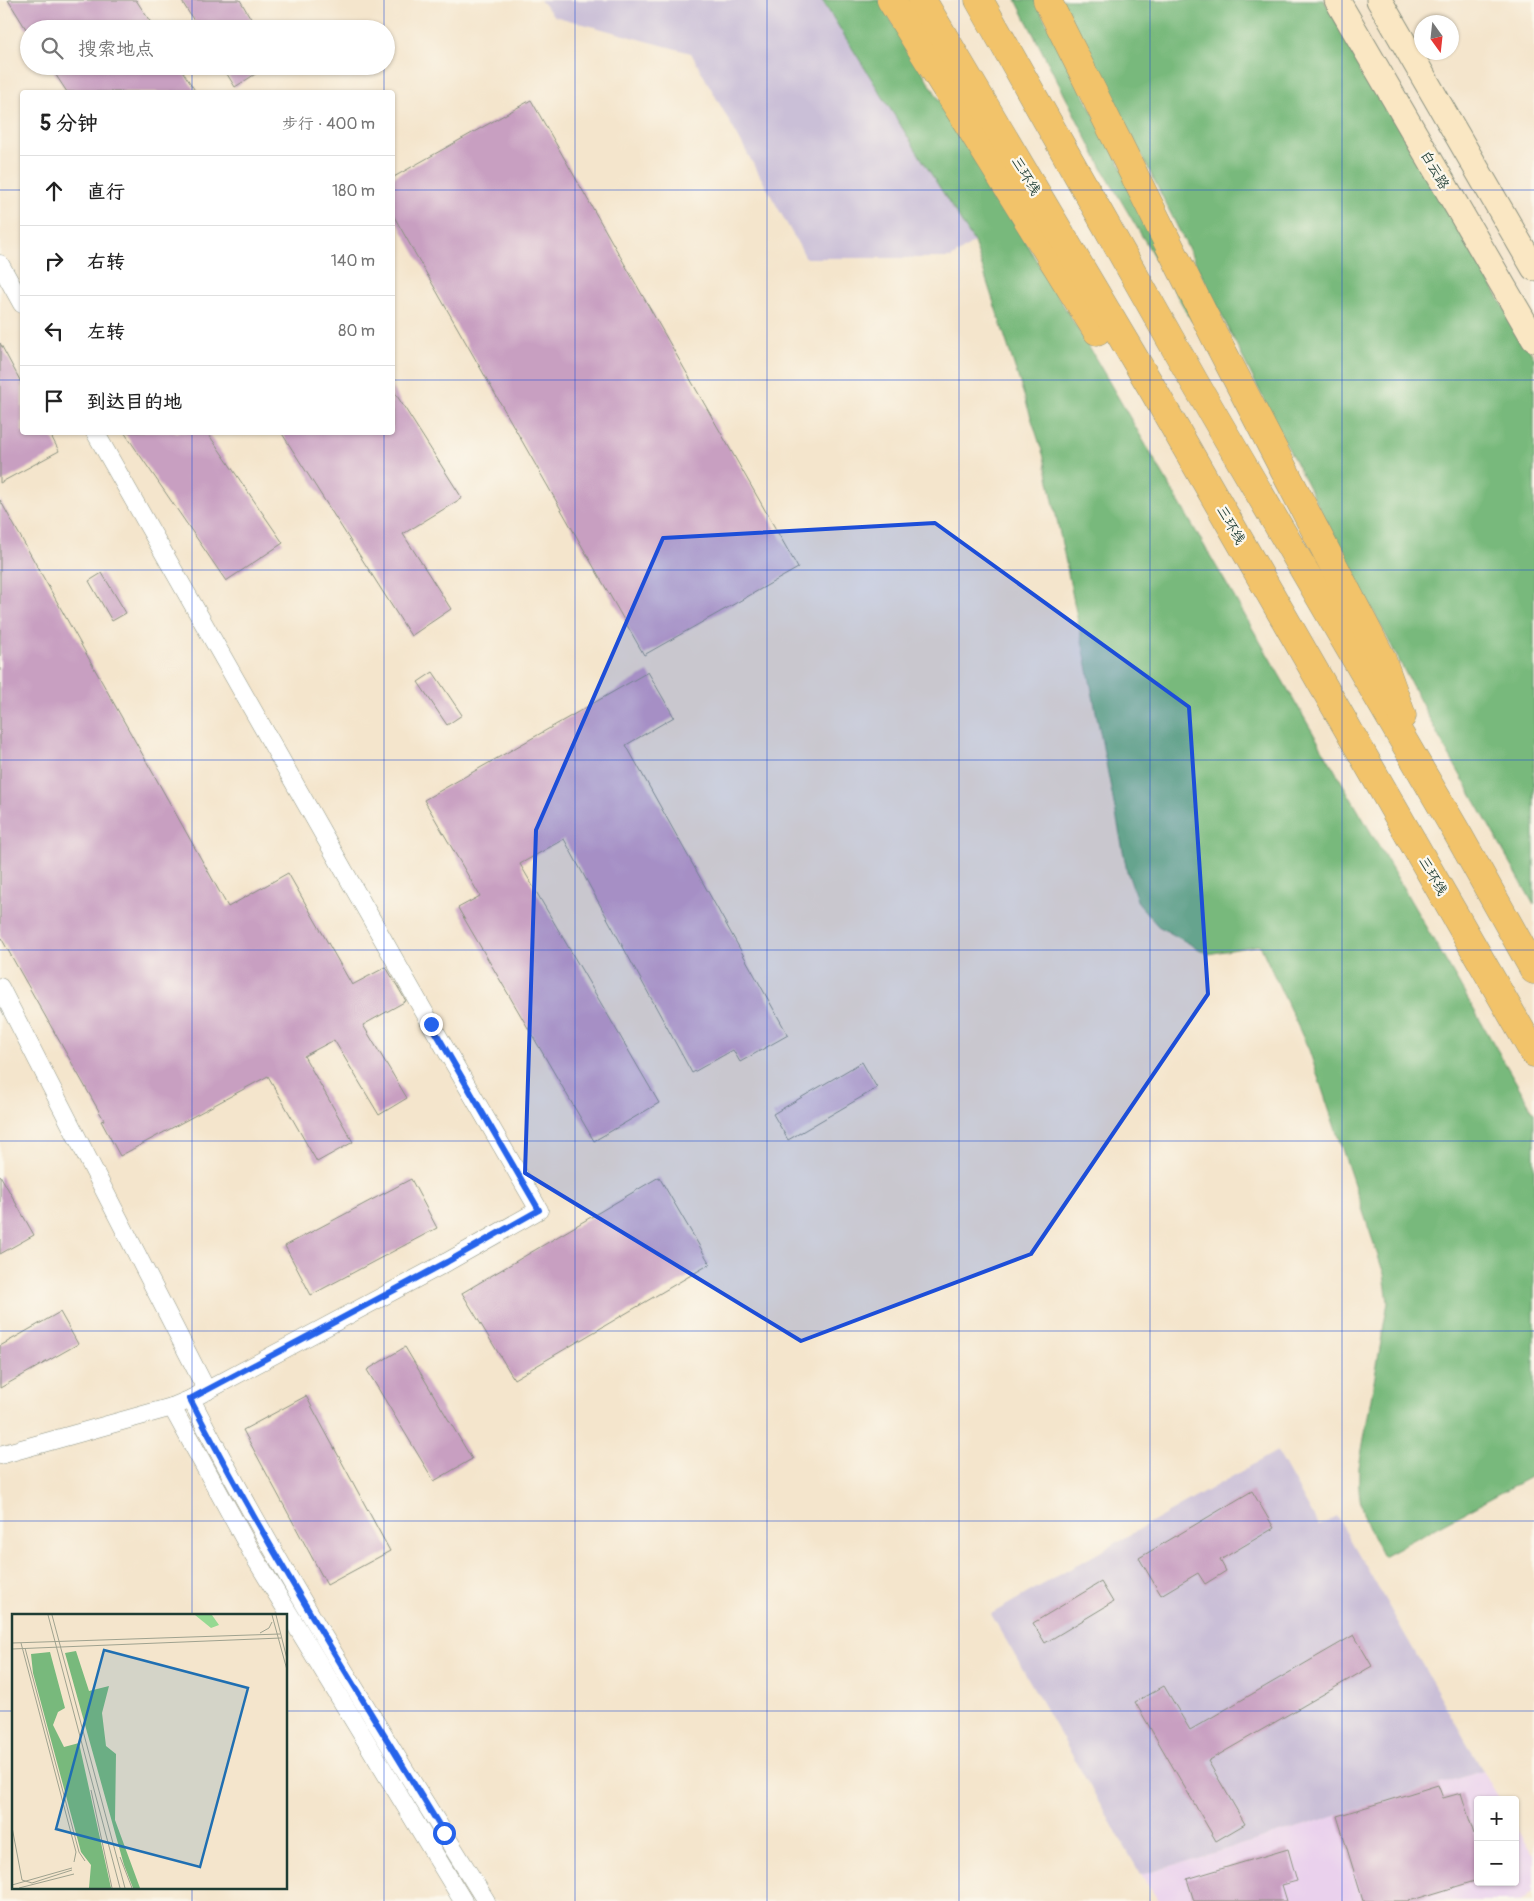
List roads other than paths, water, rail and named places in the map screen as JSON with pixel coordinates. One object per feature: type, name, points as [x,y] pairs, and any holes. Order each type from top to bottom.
[{"type":"highway","points":[[891,0],[1102,340],[1152,388]]},
{"type":"highway","points":[[979,0],[1195,383],[1418,765],[1534,970]]},
{"type":"highway","points":[[1047,0],[1214,335],[1381,657],[1418,765]]},
{"type":"highway","name":"三环线","points":[[924,4],[1152,388],[1534,1053]]},
{"type":"street","name":"白云路","points":[[1337,0],[1534,339]]},
{"type":"street","points":[[1379,0],[1534,268]]},
{"type":"street","points":[[0,264],[20,300]]},
{"type":"street","points":[[0,1455],[172,1407],[190,1399],[447,1262],[539,1210],[431,1024],[97,435]]},
{"type":"street","points":[[0,987],[207,1391]]},
{"type":"street","points":[[190,1399],[227,1470],[277,1557],[486,1901]]},
{"type":"street","points":[[172,1407],[252,1553],[463,1901]]}]
